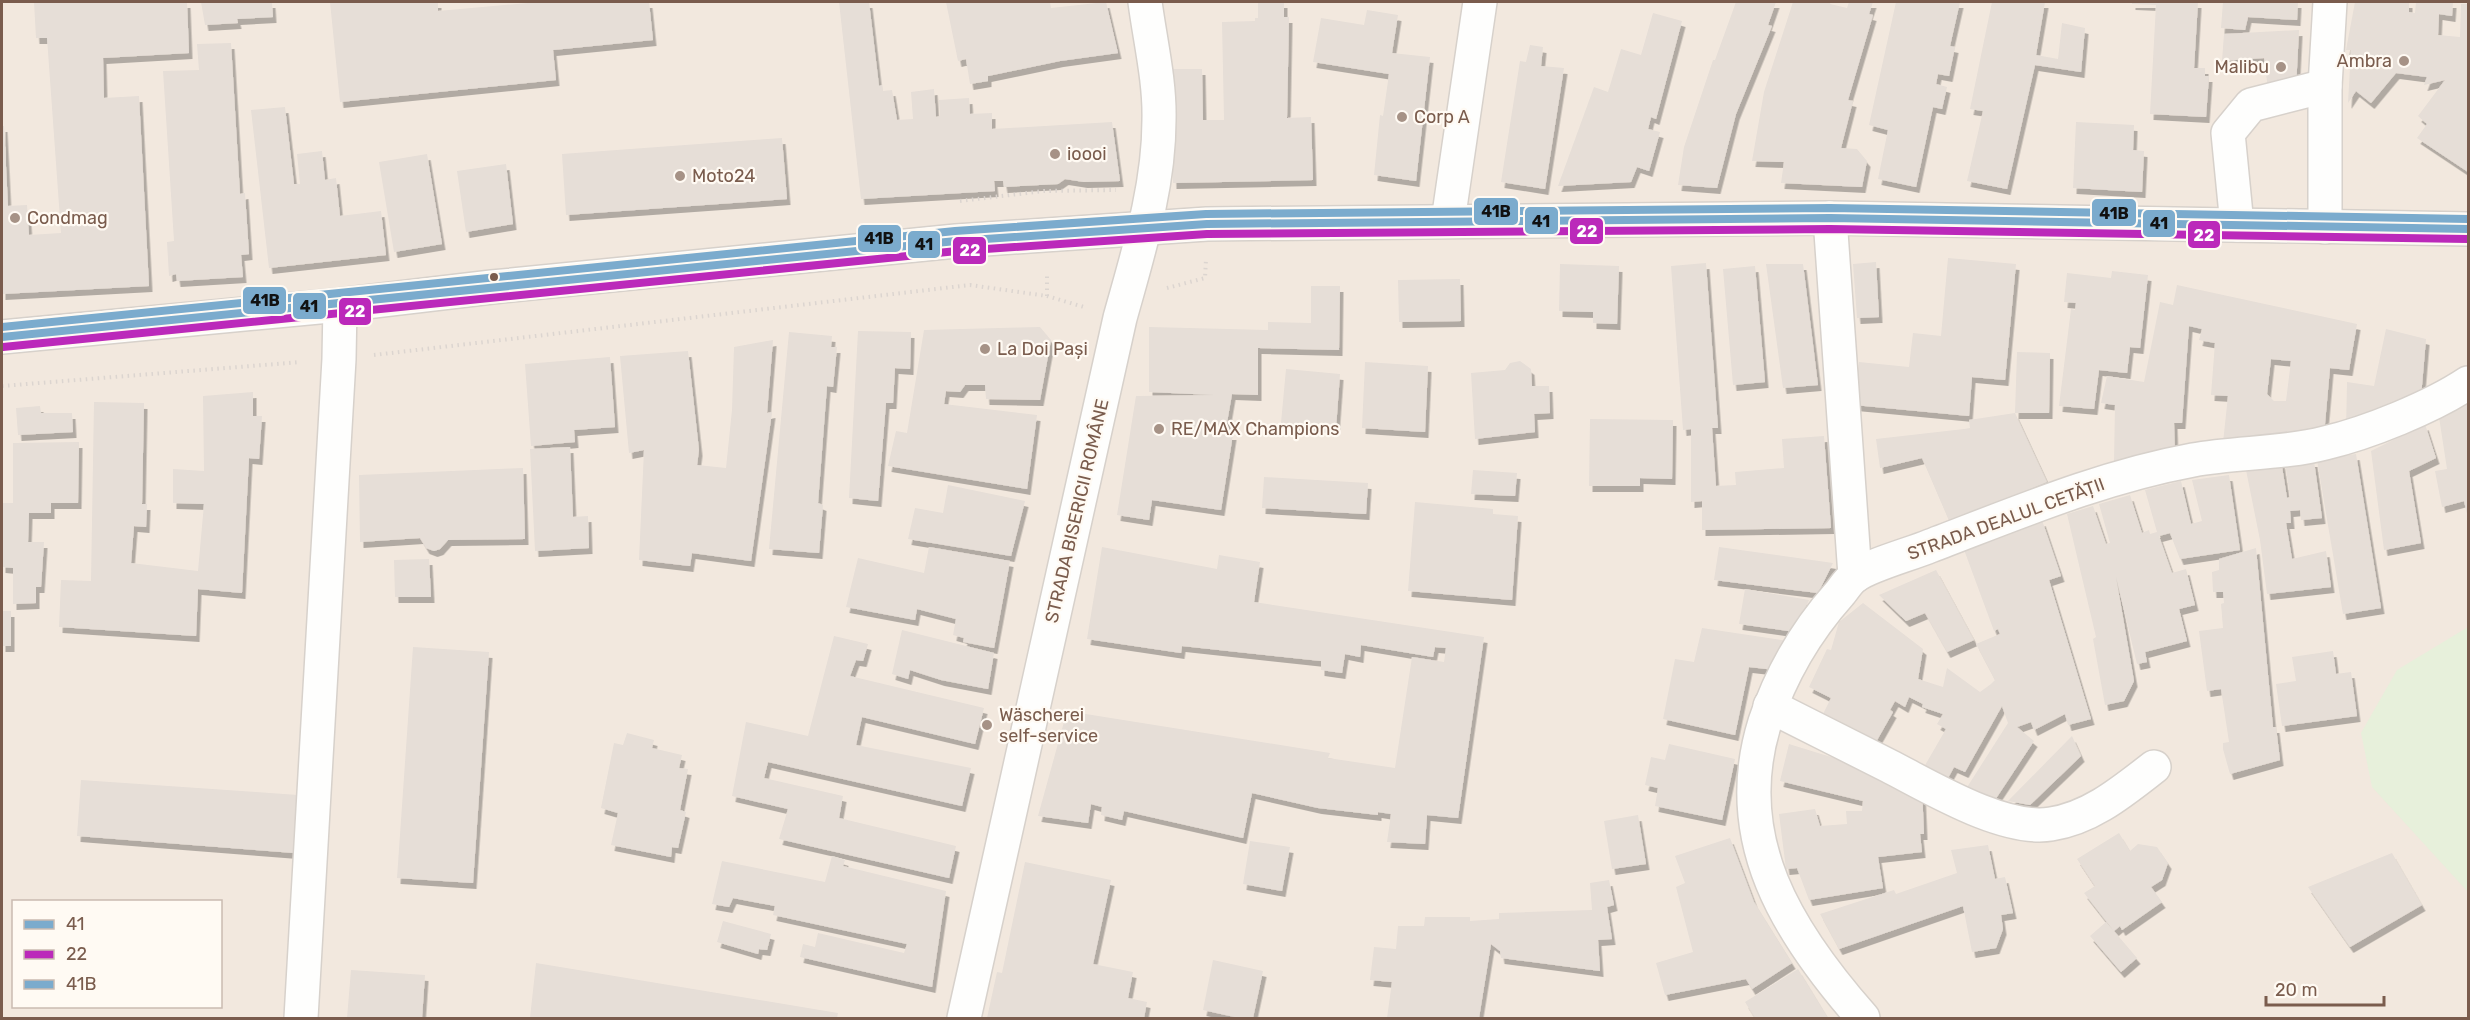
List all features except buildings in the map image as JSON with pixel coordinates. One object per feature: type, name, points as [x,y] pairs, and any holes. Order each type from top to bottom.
[{"type":"street","name":"STRADA BISERICII ROMÂNE","points":[[964,1018],[1120,318],[1145,228],[1153,189],[1159,119],[1145,2]]},
{"type":"street","points":[[1448,221],[1480,2]]},
{"type":"street","points":[[2325,227],[2325,87],[2330,2]]},
{"type":"street","points":[[2237,225],[2228,133],[2251,105],[2325,87]]},
{"type":"street","points":[[1830,218],[1856,576]]},
{"type":"street","points":[[2,337],[1046,234],[1207,224],[1830,218],[2469,229]]},
{"type":"street","points":[[301,1018],[339,359],[340,305]]},
{"type":"street","name":"STRADA DEALUL CETĂȚII","points":[[1863,1018],[1827,978],[1795,931],[1762,860],[1754,821],[1752,783],[1757,748],[1770,706],[1786,668],[1828,606],[1856,576],[2083,487],[2194,460],[2324,444],[2374,428],[2469,383]]},
{"type":"street","points":[[1770,706],[1972,808],[2015,822],[2049,825],[2082,816],[2114,797],[2154,767]]},
{"type":"path","points":[[2,386],[339,359],[970,285],[1047,296],[1044,191]]},
{"type":"shaded area","points":[[2,2],[2468,2],[2468,1018],[2,1018]]},
{"type":"green space","points":[[2468,627],[2468,892],[2372,787],[2361,733],[2397,670]]},
{"type":"transit line","name":"41B","points":[[2,327],[955,231],[1206,214],[1830,208],[2468,219]]},
{"type":"transit line","name":"41","points":[[2,337],[956,241],[1207,224],[1830,218],[2468,229]]},
{"type":"transit line","name":"22","points":[[3,347],[957,251],[1207,234],[1830,229],[2468,239]]},
{"type":"place","name":"Ambra","points":[[2404,61]]},
{"type":"place","name":"Malibu","points":[[2281,67]]},
{"type":"place","name":"Corp A","points":[[1402,117]]},
{"type":"place","name":"ioooi","points":[[1055,154]]},
{"type":"place","name":"Moto24","points":[[680,176]]},
{"type":"place","name":"Condmag","points":[[15,218]]},
{"type":"place","name":"La Doi Pași","points":[[985,349]]},
{"type":"place","name":"RE/MAX Champions","points":[[1159,429]]},
{"type":"place","name":"Wäscherei self-service","points":[[987,725]]}]
